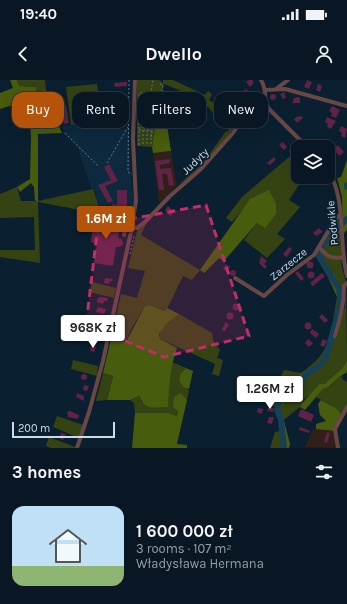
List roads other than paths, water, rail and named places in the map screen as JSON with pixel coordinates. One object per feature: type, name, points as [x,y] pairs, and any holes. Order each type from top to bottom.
[{"type":"street","points":[[77,448],[89,412],[103,360],[136,201],[133,138],[134,80]]},
{"type":"street","points":[[261,80],[266,90],[275,89],[301,92],[347,106]]},
{"type":"street","points":[[275,89],[288,80]]},
{"type":"street","points":[[268,109],[300,140]]},
{"type":"street","name":"Judyty","points":[[132,225],[137,228],[144,223],[170,196],[201,169],[236,128]]},
{"type":"street","name":"Podwikle","points":[[335,184],[347,276]]},
{"type":"street","points":[[96,215],[126,222],[132,225]]},
{"type":"street","name":"Zarzecze","points":[[235,278],[264,296],[287,275],[320,249],[336,218],[340,216]]},
{"type":"street","points":[[124,235],[126,222]]},
{"type":"street","points":[[320,249],[327,257],[344,257]]},
{"type":"street","points":[[335,336],[341,319],[344,302],[344,286],[347,283]]},
{"type":"street","points":[[338,448],[335,429],[347,407]]},
{"type":"waterway","points":[[284,448],[281,420],[277,410],[279,403],[308,373],[320,365],[326,357],[341,303],[339,289],[318,254],[328,236],[347,219]]}]
